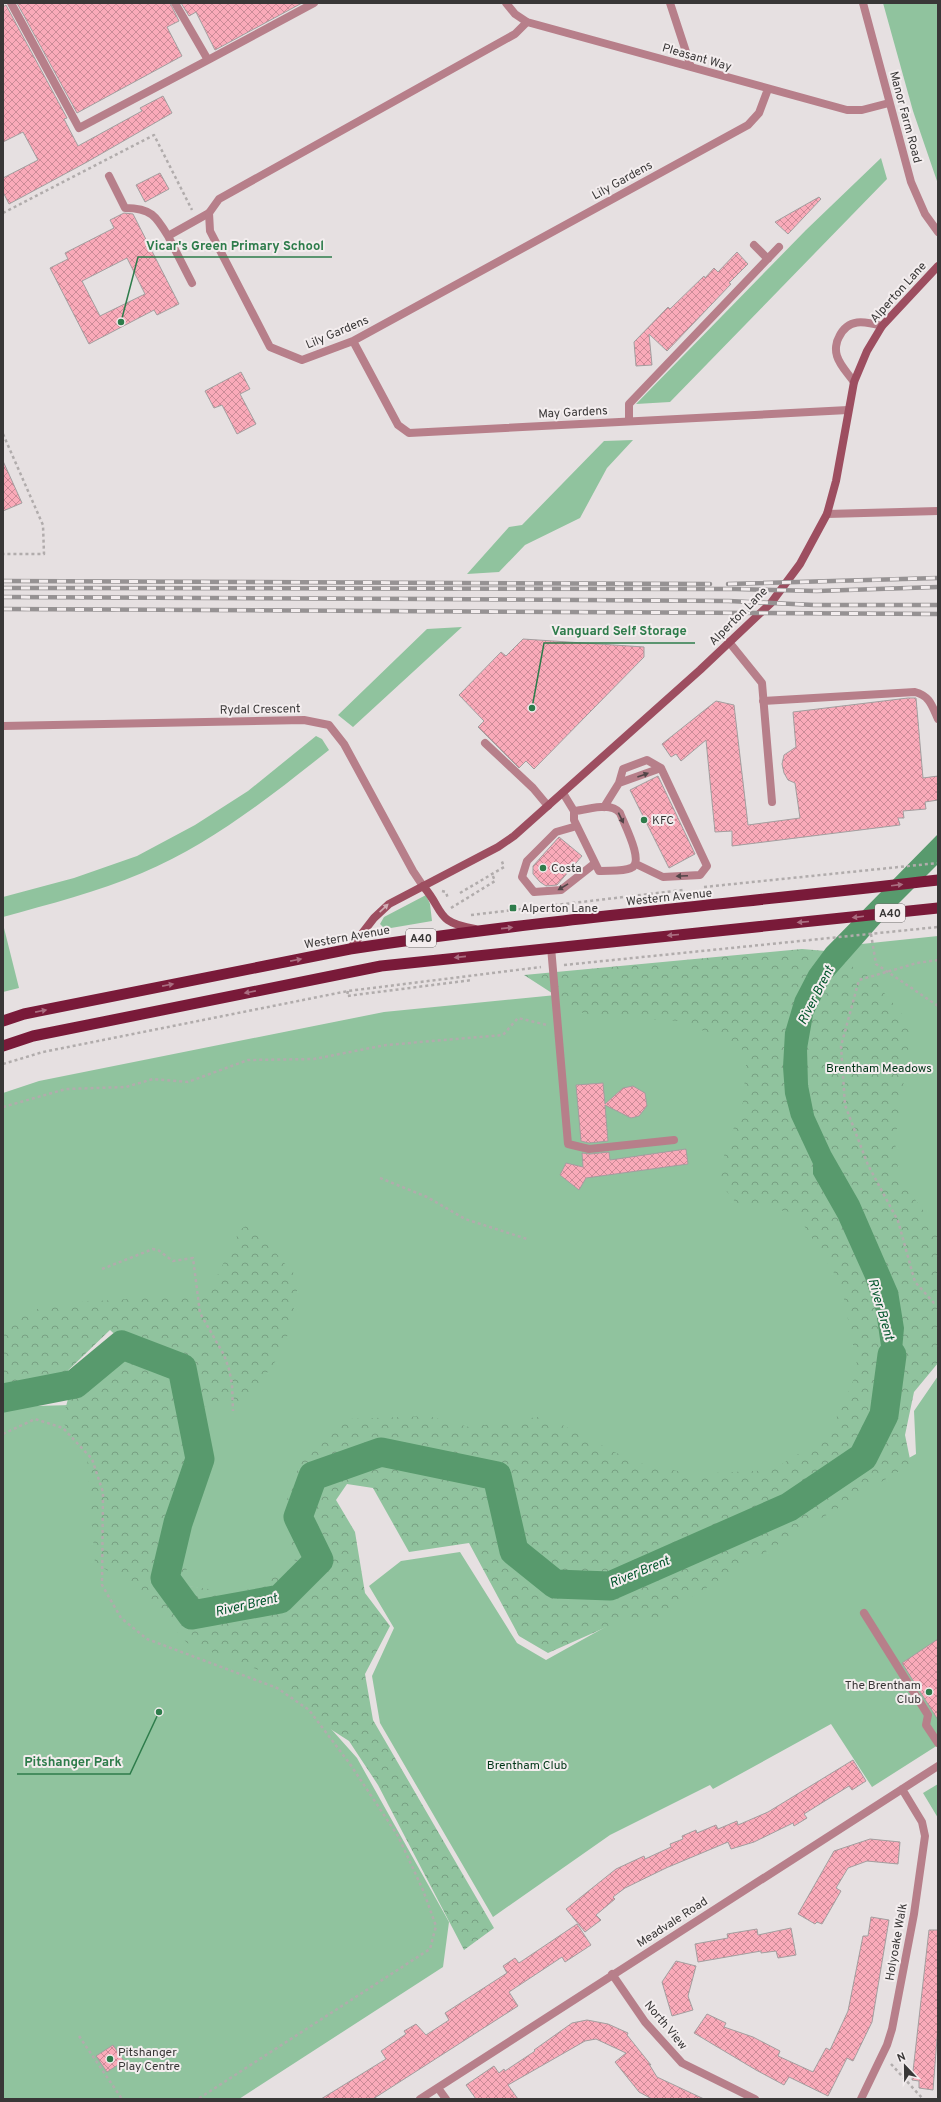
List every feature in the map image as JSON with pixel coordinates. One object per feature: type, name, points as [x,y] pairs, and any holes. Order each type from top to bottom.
[{"type":"highway","name":"Western Avenue","points":[[3,1021],[24,1014],[350,949],[481,930],[938,880]]},
{"type":"highway","name":"A40","points":[[3,1046],[33,1036],[381,966],[551,947],[842,919],[938,908]]},
{"type":"main road","name":"Alperton Lane","points":[[350,949],[374,918],[389,904],[498,847],[514,836],[564,793],[771,603],[800,564],[827,514],[836,481],[854,382],[867,351],[882,326],[938,266]]},
{"type":"main road","points":[[423,886],[432,896],[440,913],[449,922],[460,927],[481,930]]},
{"type":"street","points":[[11,3],[79,128],[314,3]]},
{"type":"street","points":[[175,3],[208,60]]},
{"type":"street","name":"Pleasant Way","points":[[506,3],[516,14],[527,22],[847,110],[862,110],[889,103]]},
{"type":"street","points":[[670,3],[691,67]]},
{"type":"street","name":"Manor Farm Road","points":[[863,3],[911,182],[925,214],[938,232]]},
{"type":"street","points":[[168,236],[209,213],[220,199],[515,34],[527,22]]},
{"type":"street","name":"Lily Gardens","points":[[209,213],[210,231],[270,347],[302,360],[353,341],[748,125],[759,113],[768,89]]},
{"type":"street","points":[[109,176],[125,208],[138,208],[156,217],[168,236],[192,283]]},
{"type":"street","points":[[754,245],[768,259]]},
{"type":"street","points":[[629,421],[629,404],[779,247]]},
{"type":"street","points":[[854,382],[840,365],[836,354],[837,342],[842,330],[853,322],[865,322],[882,326]]},
{"type":"street","name":"May Gardens","points":[[353,341],[398,425],[409,433],[848,410]]},
{"type":"street","points":[[827,514],[938,511]]},
{"type":"street","points":[[729,642],[762,683],[772,802]]},
{"type":"street","points":[[763,701],[915,692],[924,694],[929,699],[938,719]]},
{"type":"street","name":"Rydal Crescent","points":[[3,726],[304,720],[329,725],[344,744],[413,871],[423,886]]},
{"type":"street","points":[[485,743],[533,788],[548,806]]},
{"type":"street","points":[[604,806],[619,783],[623,769],[647,760],[661,768],[707,866],[700,875],[663,877],[636,864]]},
{"type":"street","points":[[619,783],[661,768]]},
{"type":"street","points":[[564,793],[574,811],[574,820],[594,864],[599,871],[632,868],[636,864],[637,856],[620,813],[615,809],[604,806],[589,810],[574,811]]},
{"type":"street","points":[[577,826],[556,832],[528,861],[522,877],[534,892],[561,890],[594,864]]},
{"type":"street","points":[[551,947],[568,1144],[589,1149],[674,1140]]},
{"type":"street","points":[[864,1613],[928,1715],[926,1725],[938,1743]]},
{"type":"street","name":"Meadvale Road","points":[[420,2099],[612,1974],[938,1766]]},
{"type":"street","name":"Holyoake Walk","points":[[861,2099],[892,2029],[914,1914],[925,1836],[922,1822],[902,1789]]},
{"type":"street","name":"North View","points":[[612,1974],[645,2022],[682,2063],[755,2099]]},
{"type":"street","points":[[438,2088],[446,2099]]},
{"type":"path","points":[[3,434],[43,525],[44,554],[3,554]]},
{"type":"path","points":[[696,888],[938,863]]},
{"type":"path","points":[[460,893],[504,867]]},
{"type":"path","points":[[452,908],[495,881],[492,874]]},
{"type":"path","points":[[423,886],[446,892],[452,908],[458,911]]},
{"type":"path","points":[[464,913],[470,915],[689,889]]},
{"type":"path","points":[[3,1064],[57,1049],[348,991],[553,965],[809,941],[938,926]]},
{"type":"path","points":[[871,934],[876,964],[938,1006]]},
{"type":"path","points":[[938,960],[917,963],[859,980],[841,1046],[845,1105],[868,1165],[898,1221],[916,1282],[934,1304],[938,1303]]},
{"type":"path","points":[[348,991],[347,996],[472,980]]},
{"type":"path","points":[[3,1107],[66,1089],[126,1087],[153,1079],[188,1082],[248,1060],[314,1059],[386,1045],[504,1035],[518,1018],[557,1027]]},
{"type":"path","points":[[380,1178],[427,1197],[465,1219],[527,1239]]},
{"type":"path","points":[[102,1269],[153,1249],[158,1250],[173,1261],[193,1258],[200,1313],[224,1355],[229,1369],[232,1384],[233,1411]]},
{"type":"path","points":[[3,1434],[35,1419],[63,1428],[92,1459],[103,1492],[102,1585],[121,1618],[147,1639],[277,1688],[309,1710],[350,1764],[398,1836],[423,1890],[436,1926],[430,1948],[198,2099]]},
{"type":"path","points":[[79,2036],[122,2099]]},
{"type":"path","points":[[882,2054],[923,2099]]},
{"type":"green space","points":[[883,3],[938,3],[938,184],[913,111]]},
{"type":"green space","points":[[881,158],[887,179],[670,402],[636,404],[806,230]]},
{"type":"green space","points":[[633,440],[607,468],[580,518],[525,545],[499,572],[467,574],[509,527],[522,525],[604,441]]},
{"type":"green space","points":[[462,627],[353,727],[338,715],[427,629]]},
{"type":"green space","points":[[316,736],[322,739],[329,750],[240,818],[192,848],[125,880],[3,917],[3,897],[74,878],[137,856],[195,825],[248,791]]},
{"type":"green space","points":[[426,895],[430,904],[432,921],[385,929],[380,924],[384,917]]},
{"type":"green space","points":[[3,924],[19,988],[3,992]]},
{"type":"green space","name":"Brentham Meadows","points":[[938,936],[938,1351],[820,1028],[852,945]]},
{"type":"green space","points":[[802,949],[826,951],[872,978],[912,1026],[895,1141],[899,1178],[938,1230],[938,1363],[914,1392],[905,1435],[911,1464],[653,1620],[629,1617],[548,1653],[519,1636],[469,1543],[409,1552],[373,1488],[347,1484],[336,1500],[355,1532],[365,1593],[390,1626],[365,1674],[373,1720],[494,1928],[464,1950],[378,1785],[349,1741],[318,1721],[269,1674],[187,1643],[136,1585],[95,1564],[87,1457],[62,1421],[74,1377],[114,1339],[122,1341],[110,1330],[30,1407],[3,1398],[3,1324],[49,1304],[208,1294],[240,1230],[252,1221],[279,1257],[299,1279],[290,1329],[280,1355],[245,1403],[196,1406],[203,1448],[184,1557],[190,1586],[238,1594],[296,1567],[284,1508],[304,1452],[348,1419],[428,1416],[469,1427],[545,1416],[634,1462],[692,1474],[772,1470],[828,1436],[858,1370],[841,1284],[796,1213],[736,1203],[716,1178],[743,1102],[747,1052],[683,1021],[589,1017],[524,975]]},
{"type":"green space","points":[[770,974],[887,1361],[874,1451],[779,1497],[311,1468],[313,1559],[257,1599],[177,1584],[178,1551],[212,1344],[115,1309],[3,1358],[3,1093],[39,1081],[384,1012]]},
{"type":"green space","name":"Brentham Club","points":[[938,1376],[938,1745],[872,1787],[831,1724],[713,1789],[710,1785],[610,1835],[493,1917],[380,1723],[372,1676],[394,1628],[369,1586],[401,1561],[460,1552],[517,1643],[546,1660],[916,1454],[914,1411]]},
{"type":"green space","points":[[71,1405],[167,1614],[274,1665],[357,1758],[449,1922],[443,1967],[239,2099],[3,2099],[3,1407]]},
{"type":"green space","points":[[938,1784],[938,1818],[923,1793]]},
{"type":"water","points":[[938,834],[938,864],[890,912],[830,980],[813,1015],[807,1049],[808,1085],[814,1115],[831,1152],[859,1201],[898,1291],[904,1328],[898,1395],[875,1392],[881,1346],[876,1311],[865,1278],[838,1218],[813,1174],[813,1164],[791,1117],[785,1094],[783,1067],[785,1032],[795,998],[809,971],[826,948]]},
{"type":"building","points":[[17,3],[170,3],[179,21],[167,27],[182,56],[77,113]]},
{"type":"building","points":[[181,3],[302,3],[215,50],[196,12],[189,16]]},
{"type":"building","points":[[6,5],[67,118],[64,119],[78,146],[142,111],[140,108],[163,96],[172,113],[87,162],[9,204],[3,192],[3,178],[38,160],[23,132],[3,142],[3,7]]},
{"type":"building","points":[[160,173],[169,189],[145,202],[136,185]]},
{"type":"building","points":[[819,197],[821,199],[788,234],[775,222]]},
{"type":"building","points":[[124,213],[133,214],[179,304],[157,315],[154,310],[89,344],[50,268],[68,259],[65,253],[114,228],[110,220]],"holes":[[[127,258],[145,294],[100,316],[82,281]]]},
{"type":"building","points":[[737,252],[748,264],[729,283],[731,284],[667,351],[649,334],[652,365],[636,366],[634,342],[668,307],[670,309],[714,268],[718,272]]},
{"type":"building","points":[[241,372],[250,389],[240,394],[256,424],[237,434],[222,405],[214,408],[205,391]]},
{"type":"building","points":[[3,461],[22,503],[3,511]]},
{"type":"building","points":[[523,639],[644,647],[644,657],[534,769],[526,761],[519,768],[478,727],[484,721],[459,695],[501,652],[506,656]]},
{"type":"building","points":[[916,698],[923,778],[938,776],[938,800],[925,802],[926,809],[903,811],[904,818],[898,818],[900,825],[732,846],[732,831],[715,832],[706,740],[681,761],[676,754],[671,757],[662,744],[716,701],[734,705],[748,825],[800,818],[795,783],[788,780],[784,773],[782,764],[784,755],[796,747],[793,712]]},
{"type":"building","points":[[658,776],[695,854],[669,868],[630,790]]},
{"type":"building","points":[[559,837],[582,856],[557,885],[546,886],[533,874],[533,866]]},
{"type":"building","points":[[603,1083],[605,1104],[623,1088],[633,1086],[645,1093],[647,1106],[639,1116],[631,1118],[605,1105],[608,1141],[589,1143],[581,1141],[576,1085]]},
{"type":"building","points":[[686,1149],[688,1164],[586,1178],[579,1190],[560,1175],[566,1163],[583,1167],[582,1153],[590,1154],[609,1152],[610,1160]]},
{"type":"building","name":"The Brentham Club","points":[[938,1639],[938,1720],[902,1663]]},
{"type":"building","points":[[853,1760],[866,1781],[852,1790],[849,1786],[804,1814],[807,1818],[794,1826],[793,1823],[754,1842],[731,1849],[728,1842],[666,1868],[625,1888],[613,1897],[615,1899],[596,1915],[601,1920],[585,1932],[566,1909],[616,1869],[644,1856],[645,1859],[671,1847],[670,1844],[683,1839],[682,1836],[696,1830],[697,1833],[716,1825],[718,1829],[737,1821],[738,1825],[768,1812]]},
{"type":"building","points":[[870,1839],[900,1842],[898,1864],[867,1861],[848,1868],[836,1888],[841,1891],[822,1924],[817,1922],[815,1924],[798,1914],[834,1851]]},
{"type":"building","points":[[871,1917],[889,1920],[872,2022],[853,2061],[847,2058],[828,2096],[789,2077],[784,2085],[694,2033],[707,2014],[726,2023],[724,2027],[753,2037],[780,2051],[778,2056],[813,2072],[826,2048],[830,2050],[848,2011],[863,1936],[868,1936]]},
{"type":"building","points":[[577,1924],[591,1945],[565,1962],[562,1957],[509,1992],[518,2006],[373,2099],[321,2099],[386,2059],[381,2051],[406,2034],[404,2031],[416,2024],[426,2035],[449,2020],[445,2013],[507,1973],[503,1966],[515,1958],[519,1963]]},
{"type":"building","points":[[791,1928],[796,1955],[778,1958],[776,1951],[761,1953],[761,1951],[698,1962],[695,1944],[728,1938],[727,1934],[757,1929],[758,1935]]},
{"type":"building","points":[[929,1930],[938,1930],[938,2026],[933,2090],[919,2088],[919,2081],[912,2080]]},
{"type":"building","points":[[676,1961],[696,1966],[688,1996],[693,2010],[672,2016],[662,1982]]},
{"type":"building","points":[[587,2020],[608,2024],[628,2033],[627,2035],[651,2065],[649,2064],[657,2077],[704,2099],[652,2099],[639,2092],[615,2062],[626,2053],[596,2039],[585,2041],[508,2085],[518,2099],[476,2099],[466,2085],[494,2066],[499,2073],[504,2069],[505,2071],[535,2051],[534,2050],[572,2023]]},
{"type":"building","name":"Pitshanger Play Centre","points":[[113,2045],[124,2061],[107,2072],[96,2056]]},
{"type":"waterway","name":"River Brent","points":[[3,1398],[75,1384],[122,1345],[182,1368],[200,1459],[178,1523],[165,1578],[192,1615],[280,1599],[319,1560],[298,1517],[313,1476],[381,1452],[497,1476],[514,1551],[555,1584],[610,1586],[789,1507],[863,1457],[884,1415],[892,1355]]},
{"type":"railway","points":[[728,584],[938,578]]},
{"type":"railway","points":[[3,581],[710,584]]},
{"type":"railway","points":[[3,588],[736,589],[817,591],[938,587]]},
{"type":"railway","points":[[3,597],[729,601],[814,605],[938,605]]},
{"type":"railway","points":[[3,609],[938,614]]},
{"type":"place","name":"Vicar's Green Primary School","points":[[121,322]]},
{"type":"place","name":"Vanguard Self Storage","points":[[532,708]]},
{"type":"place","name":"KFC","points":[[644,820]]},
{"type":"place","name":"Costa","points":[[543,868]]},
{"type":"place","name":"Alperton Lane","points":[[513,908]]},
{"type":"place","name":"The Brentham Club","points":[[929,1692]]},
{"type":"place","name":"Pitshanger Park","points":[[159,1712]]},
{"type":"place","name":"Pitshanger Play Centre","points":[[110,2059]]}]
